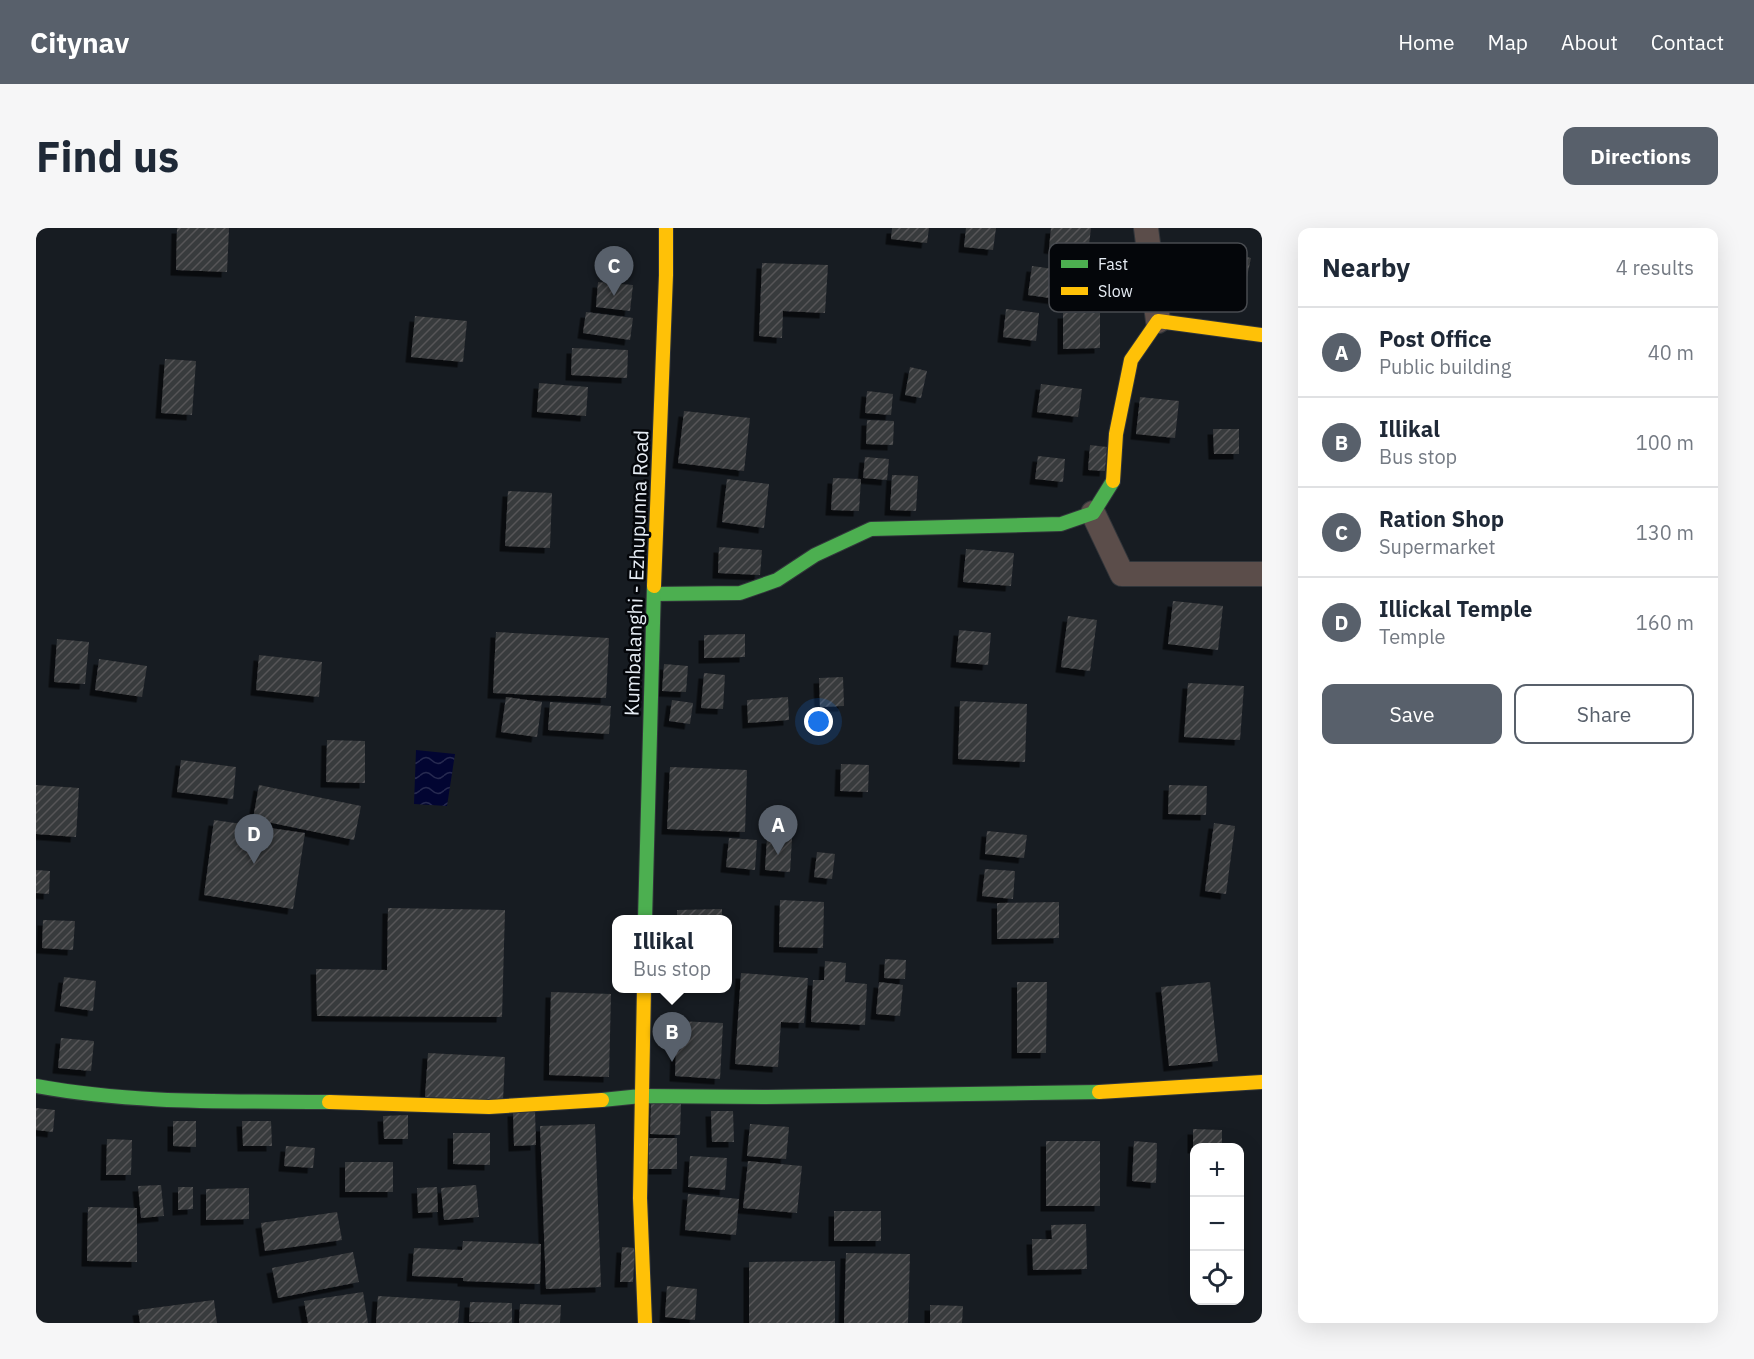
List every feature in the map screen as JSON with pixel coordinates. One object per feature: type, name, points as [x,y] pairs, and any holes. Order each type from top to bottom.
[{"type":"street","name":"Kumbalanghi - Ezhupunna Road","points":[[645,915],[666,228]]},
{"type":"street","points":[[1146,228],[1148,243]]},
{"type":"street","points":[[654,594],[740,593],[777,580],[815,555],[871,530],[1061,524],[1093,513],[1114,479],[1116,434],[1131,360],[1158,321],[1157,312]]},
{"type":"street","points":[[1158,321],[1262,335]]},
{"type":"street","points":[[1093,513],[1122,574],[1262,574]]},
{"type":"street","points":[[644,993],[641,1096],[641,1271],[645,1323]]},
{"type":"street","points":[[36,1086],[78,1094],[175,1100],[369,1102],[489,1107],[578,1103],[641,1096],[767,1097],[1101,1092],[1262,1082]]},
{"type":"water","points":[[416,750],[455,754],[447,806],[414,804]]},
{"type":"building","points":[[177,228],[229,228],[227,272],[176,270]]},
{"type":"building","points":[[892,228],[929,228],[927,243],[891,239]]},
{"type":"building","points":[[966,228],[996,228],[993,250],[964,247]]},
{"type":"building","points":[[1051,228],[1091,228],[1089,243],[1050,243]]},
{"type":"building","points":[[1247,257],[1251,258],[1247,277]]},
{"type":"building","points":[[762,263],[828,265],[825,313],[783,311],[782,338],[759,336]]},
{"type":"building","points":[[1032,266],[1049,268],[1049,298],[1028,295]]},
{"type":"building","points":[[598,282],[633,285],[630,311],[596,307]]},
{"type":"building","points":[[1006,309],[1039,313],[1036,341],[1003,337]]},
{"type":"building","points":[[586,312],[633,318],[630,340],[583,333]]},
{"type":"building","points":[[1063,313],[1100,313],[1100,348],[1063,349]]},
{"type":"building","points":[[415,316],[467,321],[463,362],[411,357]]},
{"type":"building","points":[[572,348],[628,350],[627,378],[571,375]]},
{"type":"building","points":[[165,359],[196,361],[192,415],[161,413]]},
{"type":"building","points":[[910,367],[927,371],[921,398],[905,395]]},
{"type":"building","points":[[539,383],[588,387],[586,416],[537,412]]},
{"type":"building","points":[[1041,384],[1082,389],[1078,417],[1037,412]]},
{"type":"building","points":[[867,391],[893,394],[891,415],[865,413]]},
{"type":"building","points":[[1140,397],[1179,401],[1175,438],[1136,434]]},
{"type":"building","points":[[684,411],[750,418],[744,471],[678,463]]},
{"type":"building","points":[[867,420],[894,421],[893,445],[866,444]]},
{"type":"building","points":[[1213,429],[1239,429],[1239,454],[1214,454]]},
{"type":"building","points":[[1090,445],[1107,447],[1105,471],[1088,470]]},
{"type":"building","points":[[1038,456],[1065,459],[1063,482],[1035,479]]},
{"type":"building","points":[[865,457],[889,459],[887,480],[863,478]]},
{"type":"building","points":[[892,475],[918,476],[916,511],[890,510]]},
{"type":"building","points":[[833,478],[861,479],[859,511],[831,510]]},
{"type":"building","points":[[727,479],[769,484],[764,528],[722,522]]},
{"type":"building","points":[[508,491],[552,493],[550,548],[505,546]]},
{"type":"building","points":[[719,547],[762,550],[760,575],[718,573]]},
{"type":"building","points":[[966,549],[1014,553],[1011,586],[963,582]]},
{"type":"building","points":[[1173,601],[1223,606],[1218,650],[1168,644]]},
{"type":"building","points":[[1068,616],[1097,620],[1090,671],[1061,667]]},
{"type":"building","points":[[959,630],[991,633],[988,665],[956,662]]},
{"type":"building","points":[[496,632],[609,638],[606,698],[493,693]]},
{"type":"building","points":[[745,634],[745,657],[704,658],[704,635]]},
{"type":"building","points":[[57,639],[89,642],[85,684],[54,682]]},
{"type":"building","points":[[259,655],[322,662],[319,697],[256,690]]},
{"type":"building","points":[[99,659],[147,666],[142,697],[95,690]]},
{"type":"building","points":[[664,664],[688,666],[686,692],[662,691]]},
{"type":"building","points":[[704,673],[725,675],[723,709],[701,708]]},
{"type":"building","points":[[843,677],[844,706],[820,707],[819,678]]},
{"type":"building","points":[[1188,683],[1244,686],[1240,740],[1184,737]]},
{"type":"building","points":[[506,697],[542,702],[537,737],[501,732]]},
{"type":"building","points":[[788,697],[789,720],[748,723],[747,700]]},
{"type":"building","points":[[672,700],[693,703],[690,724],[669,721]]},
{"type":"building","points":[[960,701],[1027,704],[1025,762],[958,759]]},
{"type":"building","points":[[550,702],[611,706],[609,734],[548,730]]},
{"type":"building","points":[[327,740],[365,741],[365,783],[326,782]]},
{"type":"building","points":[[181,760],[236,767],[233,799],[177,792]]},
{"type":"building","points":[[841,764],[869,765],[868,792],[840,791]]},
{"type":"building","points":[[670,767],[747,770],[745,832],[667,829]]},
{"type":"building","points":[[36,785],[79,788],[76,837],[36,834]]},
{"type":"building","points":[[259,785],[361,806],[354,840],[253,819]]},
{"type":"building","points":[[1169,785],[1207,786],[1206,815],[1168,814]]},
{"type":"building","points":[[214,820],[305,833],[293,909],[204,895]]},
{"type":"building","points":[[1214,823],[1235,826],[1226,894],[1205,891]]},
{"type":"building","points":[[987,831],[1027,835],[1024,858],[985,854]]},
{"type":"building","points":[[729,838],[757,840],[755,870],[726,867]]},
{"type":"building","points":[[767,838],[792,839],[790,872],[765,870]]},
{"type":"building","points":[[817,852],[835,854],[832,879],[814,877]]},
{"type":"building","points":[[985,869],[1015,871],[1013,899],[982,896]]},
{"type":"building","points":[[36,870],[50,871],[49,894],[36,893]]},
{"type":"building","points":[[780,900],[824,902],[823,948],[779,947]]},
{"type":"building","points":[[1059,902],[1059,938],[997,939],[997,903]]},
{"type":"building","points":[[388,908],[505,910],[502,1017],[317,1016],[316,969],[387,970]]},
{"type":"building","points":[[722,909],[722,915],[677,915],[677,910]]},
{"type":"building","points":[[43,920],[75,921],[73,950],[42,948]]},
{"type":"building","points":[[885,959],[906,960],[905,979],[884,978]]},
{"type":"building","points":[[825,961],[846,963],[845,982],[867,984],[865,1025],[811,1022],[813,980],[824,980]]},
{"type":"building","points":[[741,973],[808,978],[804,1023],[781,1022],[778,1067],[735,1064]]},
{"type":"building","points":[[64,977],[96,981],[93,1011],[60,1006]]},
{"type":"building","points":[[879,982],[903,985],[900,1016],[876,1014]]},
{"type":"building","points":[[1017,982],[1047,982],[1046,1053],[1017,1053]]},
{"type":"building","points":[[1210,982],[1218,1061],[1169,1066],[1161,987]]},
{"type":"building","points":[[551,992],[611,994],[609,1077],[549,1075]]},
{"type":"building","points":[[677,1021],[723,1023],[720,1079],[675,1076]]},
{"type":"building","points":[[61,1038],[94,1041],[91,1071],[58,1068]]},
{"type":"building","points":[[428,1053],[505,1057],[503,1101],[425,1097]]},
{"type":"building","points":[[651,1102],[681,1103],[680,1135],[650,1134]]},
{"type":"building","points":[[36,1108],[55,1110],[53,1132],[36,1130]]},
{"type":"building","points":[[535,1110],[536,1145],[514,1146],[513,1111]]},
{"type":"building","points":[[711,1111],[733,1111],[734,1142],[712,1142]]},
{"type":"building","points":[[408,1115],[408,1139],[384,1139],[383,1116]]},
{"type":"building","points":[[173,1121],[196,1121],[196,1147],[173,1146]]},
{"type":"building","points":[[242,1121],[271,1121],[272,1146],[243,1146]]},
{"type":"building","points":[[595,1124],[601,1287],[546,1289],[540,1126]]},
{"type":"building","points":[[750,1124],[789,1127],[786,1159],[747,1156]]},
{"type":"building","points":[[1193,1129],[1222,1130],[1222,1143],[1193,1143]]},
{"type":"building","points":[[453,1133],[490,1133],[490,1165],[453,1164]]},
{"type":"building","points":[[649,1138],[677,1138],[677,1169],[649,1169]]},
{"type":"building","points":[[107,1139],[132,1140],[131,1175],[106,1175]]},
{"type":"building","points":[[1046,1141],[1100,1141],[1100,1206],[1046,1206]]},
{"type":"building","points":[[1134,1141],[1157,1143],[1156,1183],[1132,1181]]},
{"type":"building","points":[[286,1146],[315,1148],[313,1168],[284,1166]]},
{"type":"building","points":[[690,1156],[727,1158],[725,1190],[688,1187]]},
{"type":"building","points":[[748,1161],[802,1166],[797,1213],[743,1208]]},
{"type":"building","points":[[345,1162],[393,1162],[393,1192],[345,1192]]},
{"type":"building","points":[[161,1185],[164,1216],[141,1218],[138,1186]]},
{"type":"building","points":[[476,1185],[479,1217],[444,1220],[441,1188]]},
{"type":"building","points":[[178,1187],[193,1187],[193,1209],[178,1210]]},
{"type":"building","points":[[437,1187],[438,1212],[418,1213],[417,1188]]},
{"type":"building","points":[[249,1188],[249,1219],[206,1220],[206,1189]]},
{"type":"building","points":[[688,1194],[739,1199],[736,1235],[685,1230]]},
{"type":"building","points":[[88,1207],[137,1208],[137,1262],[87,1261]]},
{"type":"building","points":[[834,1211],[881,1211],[881,1241],[834,1241]]},
{"type":"building","points":[[337,1212],[342,1240],[265,1251],[261,1223]]},
{"type":"building","points":[[1086,1224],[1087,1269],[1033,1270],[1032,1239],[1052,1239],[1051,1225]]},
{"type":"building","points":[[463,1241],[541,1244],[540,1284],[463,1281],[463,1278],[412,1276],[414,1248],[462,1250]]},
{"type":"building","points":[[622,1247],[635,1248],[633,1282],[620,1282]]},
{"type":"building","points":[[353,1252],[359,1282],[278,1298],[272,1268]]},
{"type":"building","points":[[846,1253],[910,1254],[908,1323],[844,1323]]},
{"type":"building","points":[[835,1261],[835,1323],[749,1323],[749,1262]]},
{"type":"building","points":[[667,1286],[697,1289],[695,1320],[665,1317]]},
{"type":"building","points":[[363,1292],[368,1323],[308,1323],[304,1301]]},
{"type":"building","points":[[378,1296],[460,1301],[458,1323],[376,1323]]},
{"type":"building","points":[[214,1300],[217,1323],[140,1323],[138,1310]]},
{"type":"building","points":[[470,1302],[512,1303],[512,1323],[469,1322]]},
{"type":"building","points":[[520,1304],[561,1305],[560,1323],[519,1323]]},
{"type":"building","points":[[930,1305],[963,1306],[962,1323],[930,1323]]},
{"type":"traffic: fast","points":[[654,594],[740,593],[777,580],[815,555],[871,529],[1061,524],[1093,513],[1113,481]]},
{"type":"traffic: fast","points":[[645,915],[654,586]]},
{"type":"traffic: fast","points":[[36,1086],[145,1099],[329,1102]]},
{"type":"traffic: fast","points":[[602,1100],[641,1096],[767,1097],[1099,1092]]},
{"type":"traffic: slow","points":[[654,586],[666,228]]},
{"type":"traffic: slow","points":[[1113,481],[1116,434],[1131,360],[1158,321],[1262,335]]},
{"type":"traffic: slow","points":[[644,993],[640,1198],[645,1323]]},
{"type":"traffic: slow","points":[[1099,1092],[1262,1082]]},
{"type":"traffic: slow","points":[[329,1102],[489,1107],[602,1100]]},
{"type":"place","name":"Ration Shop","points":[[614,296]]},
{"type":"place","name":"Post Office","points":[[778,855]]},
{"type":"place","name":"Illickal Temple","points":[[254,864]]},
{"type":"place","name":"Illikal","points":[[672,1062]]}]
